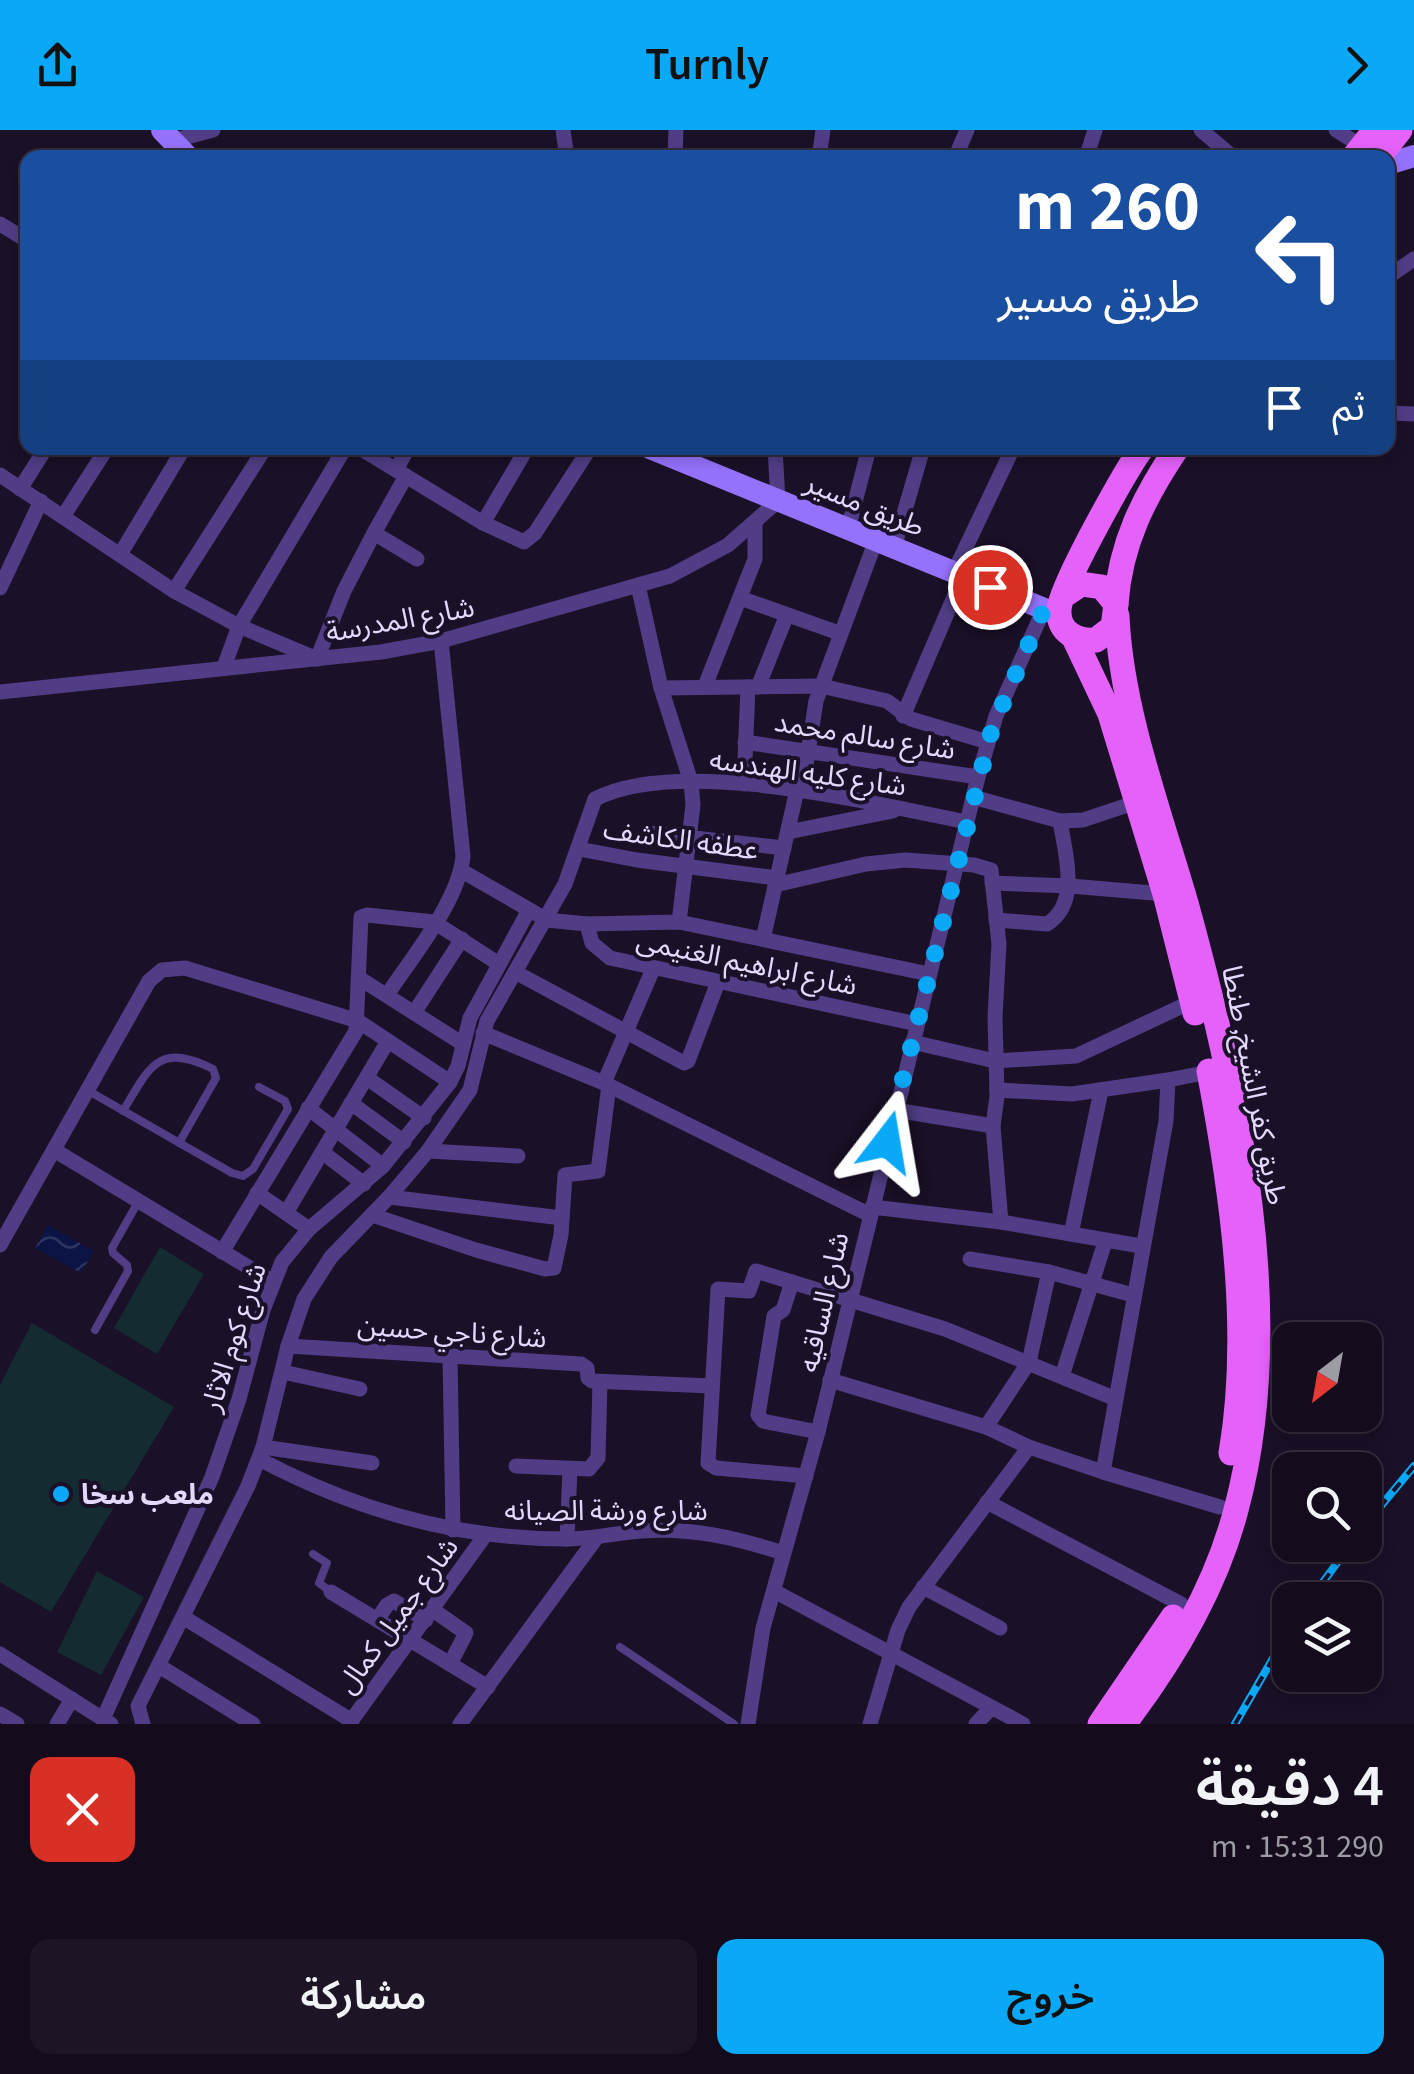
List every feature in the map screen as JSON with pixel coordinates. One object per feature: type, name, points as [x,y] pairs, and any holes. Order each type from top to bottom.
[{"type":"main road","points":[[1367,148],[1400,130]]},
{"type":"main road","points":[[1056,607],[1138,455]]},
{"type":"main road","name":"طريق كفر الشيخ, طنطا","points":[[1124,1724],[1182,1636],[1224,1546],[1248,1460],[1258,1368],[1251,1225],[1236,1121],[1196,940],[1123,677],[1116,610],[1118,576],[1127,540],[1173,455]]},
{"type":"main road","points":[[1092,583],[1111,594],[1116,610],[1113,627],[1096,640],[1074,638],[1066,632],[1056,607],[1071,588],[1092,583]]},
{"type":"main road","name":"طريق كفر الشيخ, طنطا","points":[[1074,638],[1100,688],[1137,802],[1165,894],[1210,1072],[1230,1200],[1240,1366],[1234,1437],[1209,1540],[1181,1604],[1100,1724]]},
{"type":"street","points":[[174,143],[212,130]]},
{"type":"street","points":[[1200,130],[1224,150]]},
{"type":"street","points":[[1336,130],[1367,148]]},
{"type":"street","points":[[20,489],[42,455]]},
{"type":"street","points":[[64,516],[103,455]]},
{"type":"street","points":[[121,553],[180,455]]},
{"type":"street","points":[[174,591],[261,455]]},
{"type":"street","points":[[224,667],[239,626],[340,455]]},
{"type":"street","points":[[371,455],[482,523],[524,542],[531,539],[585,455]]},
{"type":"street","points":[[0,475],[174,591],[239,626],[317,659],[406,455]]},
{"type":"street","points":[[482,523],[523,455]]},
{"type":"street","name":"طريق مسير","points":[[667,455],[959,574],[1056,607]]},
{"type":"street","points":[[775,455],[778,500]]},
{"type":"street","points":[[848,529],[867,455]]},
{"type":"street","points":[[763,939],[821,686],[839,634],[885,544],[920,455]]},
{"type":"street","points":[[904,716],[1010,455]]},
{"type":"street","name":"شارع المدرسة","points":[[0,692],[382,652],[441,641],[638,586],[700,562],[755,524],[778,500]]},
{"type":"street","points":[[0,588],[41,501]]},
{"type":"street","points":[[704,686],[754,559],[755,524]]},
{"type":"street","points":[[374,533],[417,560]]},
{"type":"street","points":[[638,586],[661,688],[692,782],[678,922]]},
{"type":"street","points":[[740,598],[839,634]]},
{"type":"street","name":"شارع الساقيه","points":[[748,1724],[755,1667],[818,1432],[973,796],[988,742],[1056,607]]},
{"type":"street","points":[[744,784],[753,687],[786,617]]},
{"type":"street","points":[[387,995],[462,871],[464,856],[441,641]]},
{"type":"street","points":[[661,688],[821,686],[887,701],[904,716],[988,742]]},
{"type":"street","name":"شارع سالم محمد","points":[[745,742],[978,778]]},
{"type":"street","name":"شارع كليه الهندسه","points":[[547,920],[579,849],[592,803],[600,796],[662,783],[744,784],[967,822]]},
{"type":"street","points":[[973,796],[1060,821],[1083,820],[1137,802]]},
{"type":"street","points":[[650,833],[786,840],[901,810]]},
{"type":"street","points":[[996,920],[1052,922],[1070,886],[1060,821]]},
{"type":"street","name":"عطفه الكاشف","points":[[579,849],[776,882]]},
{"type":"street","points":[[776,882],[905,860],[990,869],[999,944],[993,1126],[1001,1222]]},
{"type":"street","points":[[462,871],[547,920],[588,924],[678,922],[929,974]]},
{"type":"street","points":[[992,883],[1165,894]]},
{"type":"street","name":"شارع كوم الاثار","points":[[107,1722],[212,1477],[273,1282],[294,1244],[383,1166],[450,1082],[470,1018],[530,910]]},
{"type":"street","points":[[222,1252],[354,1035],[358,1022],[363,916],[434,922],[499,964]]},
{"type":"street","name":"شارع كوم الاثار","points":[[143,1724],[138,1706],[261,1453],[304,1298],[316,1277],[428,1151],[470,1090],[483,1034],[547,920]]},
{"type":"street","name":"شارع ابراهيم الغنيمى","points":[[588,924],[592,944],[603,955],[916,1024]]},
{"type":"street","points":[[414,1012],[462,939]]},
{"type":"street","points":[[0,1245],[148,981],[171,968],[192,970],[358,1022],[450,1082]]},
{"type":"street","points":[[372,1214],[548,1270],[557,1262],[565,1175],[598,1171],[606,1084],[624,1032],[653,969]]},
{"type":"street","points":[[516,972],[680,1062],[688,1061],[718,982]]},
{"type":"street","points":[[359,978],[463,1044]]},
{"type":"street","points":[[912,1042],[995,1061],[1076,1056],[1193,1002]]},
{"type":"street","points":[[483,1034],[606,1084],[871,1211],[1001,1222],[1142,1246]]},
{"type":"street","points":[[286,1213],[388,1041]]},
{"type":"street","points":[[997,1090],[1101,1092],[1210,1072]]},
{"type":"street","points":[[367,1078],[424,1118]]},
{"type":"street","points":[[1102,1472],[1166,1121],[1168,1080]]},
{"type":"street","points":[[1071,1234],[1101,1092]]},
{"type":"street","points":[[352,1103],[404,1142]]},
{"type":"street","points":[[308,1108],[383,1166]]},
{"type":"street","points":[[895,1110],[993,1126]]},
{"type":"street","points":[[54,1150],[273,1282]]},
{"type":"street","points":[[428,1151],[518,1156]]},
{"type":"street","points":[[322,1152],[364,1184]]},
{"type":"street","points":[[257,1194],[309,1229]]},
{"type":"street","points":[[389,1197],[562,1218]]},
{"type":"street","points":[[1062,1376],[1105,1242]]},
{"type":"street","points":[[970,1259],[1049,1272],[1133,1295]]},
{"type":"street","points":[[806,1476],[711,1467],[707,1458],[718,1289],[749,1291],[756,1271],[945,1329],[1116,1399]]},
{"type":"street","points":[[986,1427],[1030,1362],[1049,1272]]},
{"type":"street","points":[[792,1282],[783,1310],[774,1316],[758,1415],[763,1421],[818,1432]]},
{"type":"street","name":"شارع ناجي حسين","points":[[288,1346],[581,1364],[587,1368],[590,1380],[600,1382]]},
{"type":"street","points":[[450,1356],[453,1530]]},
{"type":"street","points":[[283,1372],[360,1389]]},
{"type":"street","points":[[830,1380],[986,1427],[1029,1447],[1102,1472],[1220,1507]]},
{"type":"street","points":[[516,1466],[588,1469],[597,1462],[600,1382],[712,1386]]},
{"type":"street","points":[[870,1724],[890,1654],[909,1607],[1029,1447]]},
{"type":"street","points":[[261,1453],[372,1463]]},
{"type":"street","name":"شارع ورشة الصيانه","points":[[261,1453],[353,1504],[453,1530],[567,1539],[679,1531],[750,1542],[783,1553]]},
{"type":"street","points":[[567,1539],[570,1468]]},
{"type":"street","points":[[987,1502],[1181,1604]]},
{"type":"street","name":"شارع جميل كمال","points":[[351,1722],[486,1534]]},
{"type":"street","points":[[460,1724],[596,1537]]},
{"type":"street","points":[[924,1587],[1000,1628]]},
{"type":"street","points":[[774,1591],[1023,1724]]},
{"type":"street","points":[[331,1592],[488,1687]]},
{"type":"street","points":[[377,1620],[394,1600],[466,1634],[450,1664]]},
{"type":"street","points":[[184,1617],[351,1722]]},
{"type":"street","points":[[3,1662],[107,1722]]},
{"type":"street","points":[[159,1666],[253,1724]]},
{"type":"street","points":[[56,1724],[72,1700]]},
{"type":"street","points":[[976,1724],[991,1708]]},
{"type":"street","points":[[0,1714],[16,1724]]},
{"type":"lane","points":[[123,1111],[150,1066],[158,1060],[188,1056],[213,1068],[216,1078],[180,1143]]},
{"type":"lane","points":[[88,1090],[232,1173],[249,1174],[288,1109],[286,1101],[259,1086]]},
{"type":"lane","points":[[95,1330],[128,1271],[112,1248],[138,1201]]},
{"type":"lane","points":[[313,1554],[327,1563],[319,1583],[331,1592]]},
{"type":"lane","points":[[620,1647],[734,1724]]},
{"type":"green space","points":[[160,1247],[204,1274],[157,1354],[114,1328]]},
{"type":"green space","name":"ملعب سخا","points":[[32,1323],[174,1407],[51,1612],[0,1582],[0,1385]]},
{"type":"green space","points":[[97,1571],[144,1597],[101,1675],[57,1652]]},
{"type":"water","points":[[48,1225],[94,1251],[81,1273],[35,1248]]},
{"type":"railway","points":[[1382,1505],[1414,1466]]},
{"type":"railway","points":[[1323,1582],[1338,1562]]},
{"type":"railway","points":[[1235,1724],[1272,1660]]},
{"type":"place","name":"ملعب سخا","points":[[61,1494]]},
{"type":"route","points":[[887,1142],[992,729],[1044,609],[990,587]]}]
